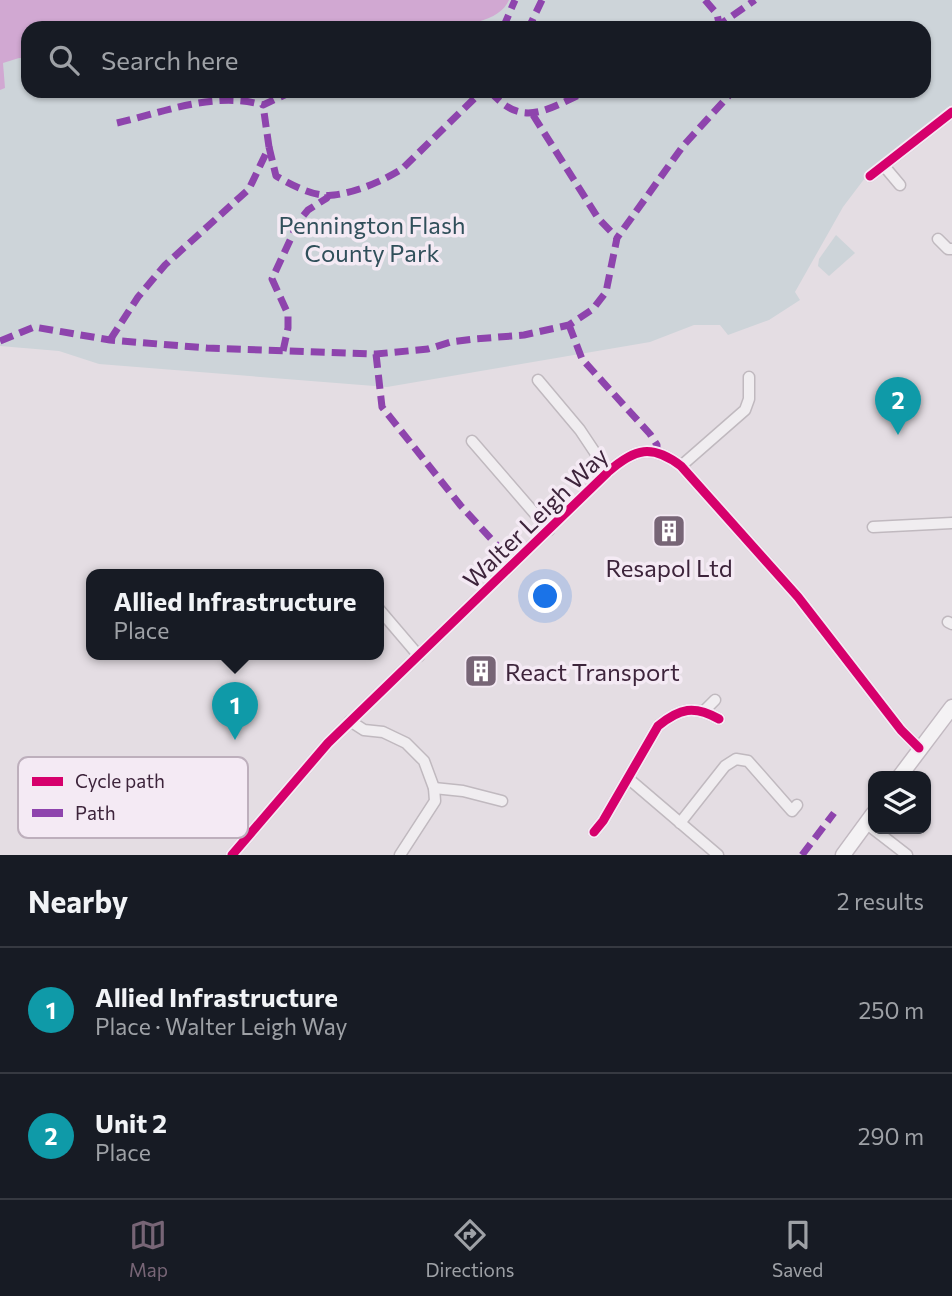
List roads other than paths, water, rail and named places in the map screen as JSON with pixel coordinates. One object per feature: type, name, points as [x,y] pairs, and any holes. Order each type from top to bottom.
[{"type":"main road","points":[[903,771],[952,707]]},
{"type":"main road","points":[[843,855],[868,822]]},
{"type":"street","points":[[870,176],[952,112]]},
{"type":"street","points":[[884,166],[900,185]]},
{"type":"street","points":[[938,239],[952,249]]},
{"type":"street","points":[[681,466],[745,410],[749,399],[749,377]]},
{"type":"street","points":[[538,380],[580,430],[608,472]]},
{"type":"street","points":[[472,442],[549,530]]},
{"type":"street","name":"Walter Leigh Way","points":[[248,836],[350,721],[623,458],[646,451],[657,452],[681,466],[793,591],[901,730],[919,748]]},
{"type":"street","points":[[873,527],[952,523]]},
{"type":"street","points":[[384,614],[418,656]]},
{"type":"street","points":[[704,711],[715,700]]},
{"type":"street","points":[[594,832],[629,779],[658,726],[671,715],[685,711],[704,711],[719,719]]},
{"type":"street","points":[[350,721],[364,730],[383,732],[406,743],[424,761],[434,788],[435,801],[400,855]]},
{"type":"street","points":[[680,822],[725,766],[736,759],[748,761],[792,811]]},
{"type":"street","points":[[629,779],[718,855]]},
{"type":"street","points":[[434,788],[463,791],[502,801]]},
{"type":"street","points":[[885,834],[907,855]]},
{"type":"street","name":"Walter Leigh Way","points":[[232,855],[247,838]]},
{"type":"place","name":"Unit 2","points":[[898,435]]},
{"type":"place","name":"Resapol Ltd","points":[[669,531]]},
{"type":"place","name":"React Transport","points":[[481,671]]},
{"type":"place","name":"Allied Infrastructure","points":[[235,740]]},
{"type":"park label","name":"Pennington Flash County Park","points":[[372,238]]}]
